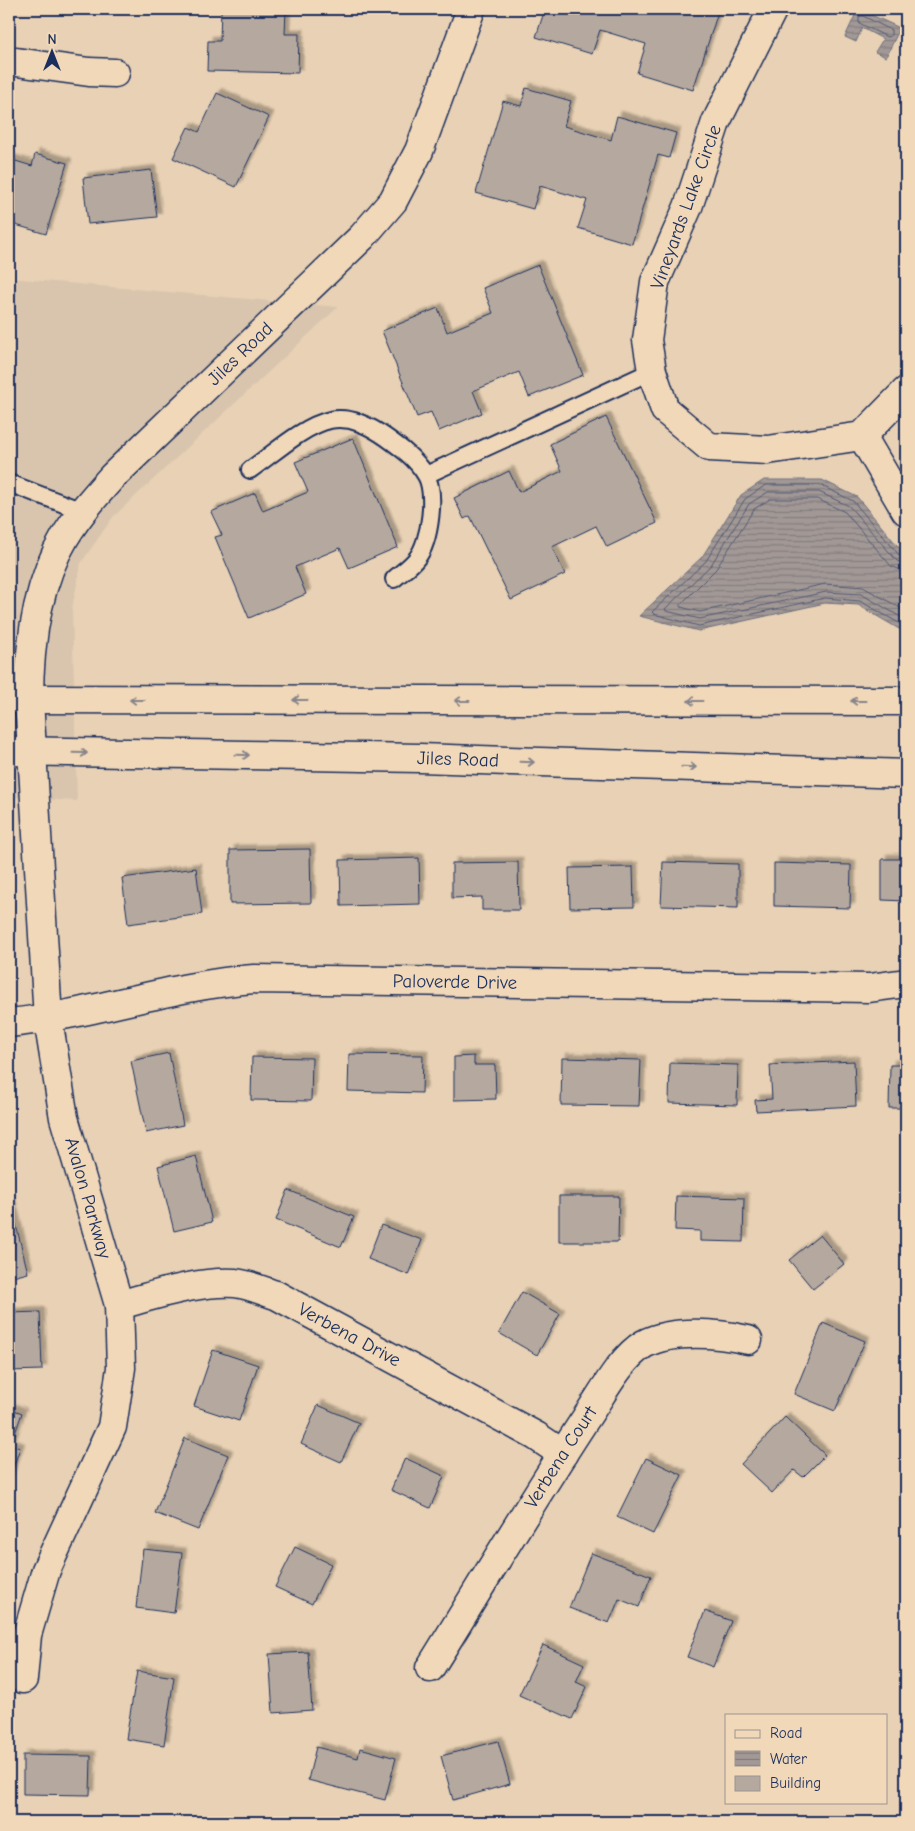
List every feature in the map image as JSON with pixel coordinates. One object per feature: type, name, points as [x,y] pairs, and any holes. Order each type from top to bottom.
[{"type":"street","name":"Jiles Road","points":[[19,699],[29,661],[37,610],[52,563],[64,537],[82,511],[112,477],[355,243],[393,201],[419,151],[471,9]]},
{"type":"street","name":"Vineyards Lake Circle","points":[[773,9],[716,122],[688,207],[655,282],[647,340],[652,371],[664,410],[709,447],[768,450],[862,436]]},
{"type":"street","points":[[9,61],[89,72],[115,73]]},
{"type":"street","points":[[906,391],[862,436],[906,511]]},
{"type":"street","points":[[19,699],[906,701]]},
{"type":"street","name":"Avalon Parkway","points":[[19,699],[20,752],[48,1019],[64,1118],[119,1305],[121,1368],[112,1427],[46,1570],[27,1635],[23,1679]]},
{"type":"street","name":"Jiles Road","points":[[20,752],[420,758],[906,774]]},
{"type":"street","name":"Paloverde Drive","points":[[9,1023],[48,1019],[218,981],[254,979],[869,988],[906,983]]},
{"type":"street","name":"Verbena Drive","points":[[119,1305],[170,1291],[216,1284],[236,1283],[276,1295],[536,1436],[563,1454]]},
{"type":"street","name":"Verbena Court","points":[[430,1668],[563,1454],[620,1367],[643,1344],[666,1336],[722,1334],[748,1340]]},
{"type":"lane","points":[[426,475],[652,371]]},
{"type":"lane","points":[[250,470],[313,426],[332,420],[353,419],[379,432],[405,451],[426,475],[432,495],[429,526],[418,557],[394,579]]},
{"type":"lane","points":[[11,487],[82,511]]},
{"type":"shaded area","points":[[9,278],[338,307],[113,517],[81,563],[72,609],[77,801],[9,797]]},
{"type":"water","points":[[858,9],[900,28],[886,57],[875,52],[883,39],[862,28],[856,42],[845,37]]},
{"type":"water","points":[[764,480],[822,480],[857,497],[906,556],[906,633],[858,605],[825,603],[699,631],[639,616],[702,557],[741,495]]},
{"type":"building","points":[[221,9],[286,9],[285,34],[299,34],[298,73],[207,71],[208,41],[220,41]]},
{"type":"building","points":[[545,9],[719,9],[693,90],[637,73],[646,44],[600,30],[592,54],[536,37]]},
{"type":"building","points":[[526,88],[571,101],[564,126],[611,140],[617,116],[676,133],[669,158],[658,155],[632,244],[578,228],[587,200],[540,186],[533,209],[476,193],[503,101],[521,106]]},
{"type":"building","points":[[217,93],[269,117],[236,187],[173,158],[188,127],[199,132]]},
{"type":"building","points":[[35,154],[67,163],[46,234],[9,223],[9,159],[32,166]]},
{"type":"building","points":[[151,170],[157,217],[88,224],[83,178]]},
{"type":"building","points":[[538,265],[583,375],[529,397],[519,372],[473,391],[482,413],[439,431],[431,412],[417,417],[382,331],[438,308],[447,332],[493,313],[483,288]]},
{"type":"building","points":[[606,417],[657,523],[607,547],[596,526],[552,547],[565,574],[511,600],[470,516],[464,519],[454,498],[509,471],[519,492],[562,471],[550,444]]},
{"type":"building","points":[[353,438],[398,547],[349,568],[340,548],[295,567],[306,594],[249,618],[215,537],[222,535],[211,512],[255,493],[263,511],[308,492],[295,462]]},
{"type":"building","points":[[310,849],[311,903],[230,904],[230,850]]},
{"type":"building","points":[[419,858],[420,904],[341,906],[340,860]]},
{"type":"building","points":[[882,859],[906,859],[906,901],[882,900]]},
{"type":"building","points":[[518,862],[519,910],[482,910],[482,897],[452,898],[452,863]]},
{"type":"building","points":[[663,862],[738,864],[738,908],[661,906]]},
{"type":"building","points":[[774,863],[851,865],[850,908],[774,906]]},
{"type":"building","points":[[633,867],[634,907],[570,908],[569,868]]},
{"type":"building","points":[[196,868],[202,914],[128,924],[122,878]]},
{"type":"building","points":[[169,1053],[183,1125],[146,1133],[131,1061]]},
{"type":"building","points":[[349,1054],[423,1055],[422,1093],[348,1091]]},
{"type":"building","points":[[474,1056],[474,1065],[495,1065],[496,1099],[454,1100],[454,1057]]},
{"type":"building","points":[[252,1057],[312,1058],[311,1101],[251,1100]]},
{"type":"building","points":[[562,1058],[641,1060],[639,1106],[561,1105]]},
{"type":"building","points":[[854,1061],[856,1106],[756,1111],[755,1100],[772,1099],[770,1065]]},
{"type":"building","points":[[670,1063],[738,1065],[737,1105],[669,1103]]},
{"type":"building","points":[[890,1065],[906,1065],[906,1108],[889,1108]]},
{"type":"building","points":[[196,1156],[212,1222],[174,1231],[158,1166]]},
{"type":"building","points":[[288,1190],[354,1217],[341,1247],[276,1220]]},
{"type":"building","points":[[559,1196],[619,1196],[618,1242],[559,1242]]},
{"type":"building","points":[[676,1196],[744,1198],[743,1242],[700,1241],[700,1231],[675,1230]]},
{"type":"building","points":[[9,1197],[28,1273],[9,1278]]},
{"type":"building","points":[[381,1225],[422,1240],[409,1275],[368,1259]]},
{"type":"building","points":[[820,1235],[844,1264],[813,1289],[789,1260]]},
{"type":"building","points":[[522,1292],[560,1314],[537,1355],[499,1333]]},
{"type":"building","points":[[40,1312],[42,1370],[9,1371],[9,1313]]},
{"type":"building","points":[[823,1323],[865,1341],[835,1411],[794,1394]]},
{"type":"building","points":[[213,1350],[258,1365],[239,1421],[194,1406]]},
{"type":"building","points":[[318,1405],[359,1423],[341,1462],[301,1444]]},
{"type":"building","points":[[9,1408],[22,1413],[11,1445],[20,1448],[9,1479]]},
{"type":"building","points":[[785,1417],[825,1455],[803,1477],[794,1470],[772,1493],[741,1464]]},
{"type":"building","points":[[185,1438],[228,1455],[198,1530],[155,1513]]},
{"type":"building","points":[[405,1458],[444,1476],[430,1508],[391,1490]]},
{"type":"building","points":[[646,1458],[682,1475],[653,1534],[617,1517]]},
{"type":"building","points":[[295,1547],[331,1564],[312,1604],[275,1587]]},
{"type":"building","points":[[143,1549],[182,1553],[174,1613],[136,1608]]},
{"type":"building","points":[[591,1553],[651,1576],[639,1607],[619,1599],[609,1623],[569,1608]]},
{"type":"building","points":[[705,1611],[731,1621],[713,1667],[687,1657]]},
{"type":"building","points":[[543,1645],[584,1664],[576,1682],[587,1687],[572,1719],[519,1695]]},
{"type":"building","points":[[308,1652],[312,1710],[273,1713],[269,1654]]},
{"type":"building","points":[[137,1671],[174,1677],[164,1745],[126,1739]]},
{"type":"building","points":[[498,1741],[510,1784],[453,1800],[441,1756]]},
{"type":"building","points":[[316,1747],[358,1758],[360,1748],[396,1758],[385,1800],[308,1780]]},
{"type":"building","points":[[23,1755],[91,1756],[90,1795],[23,1794]]}]
